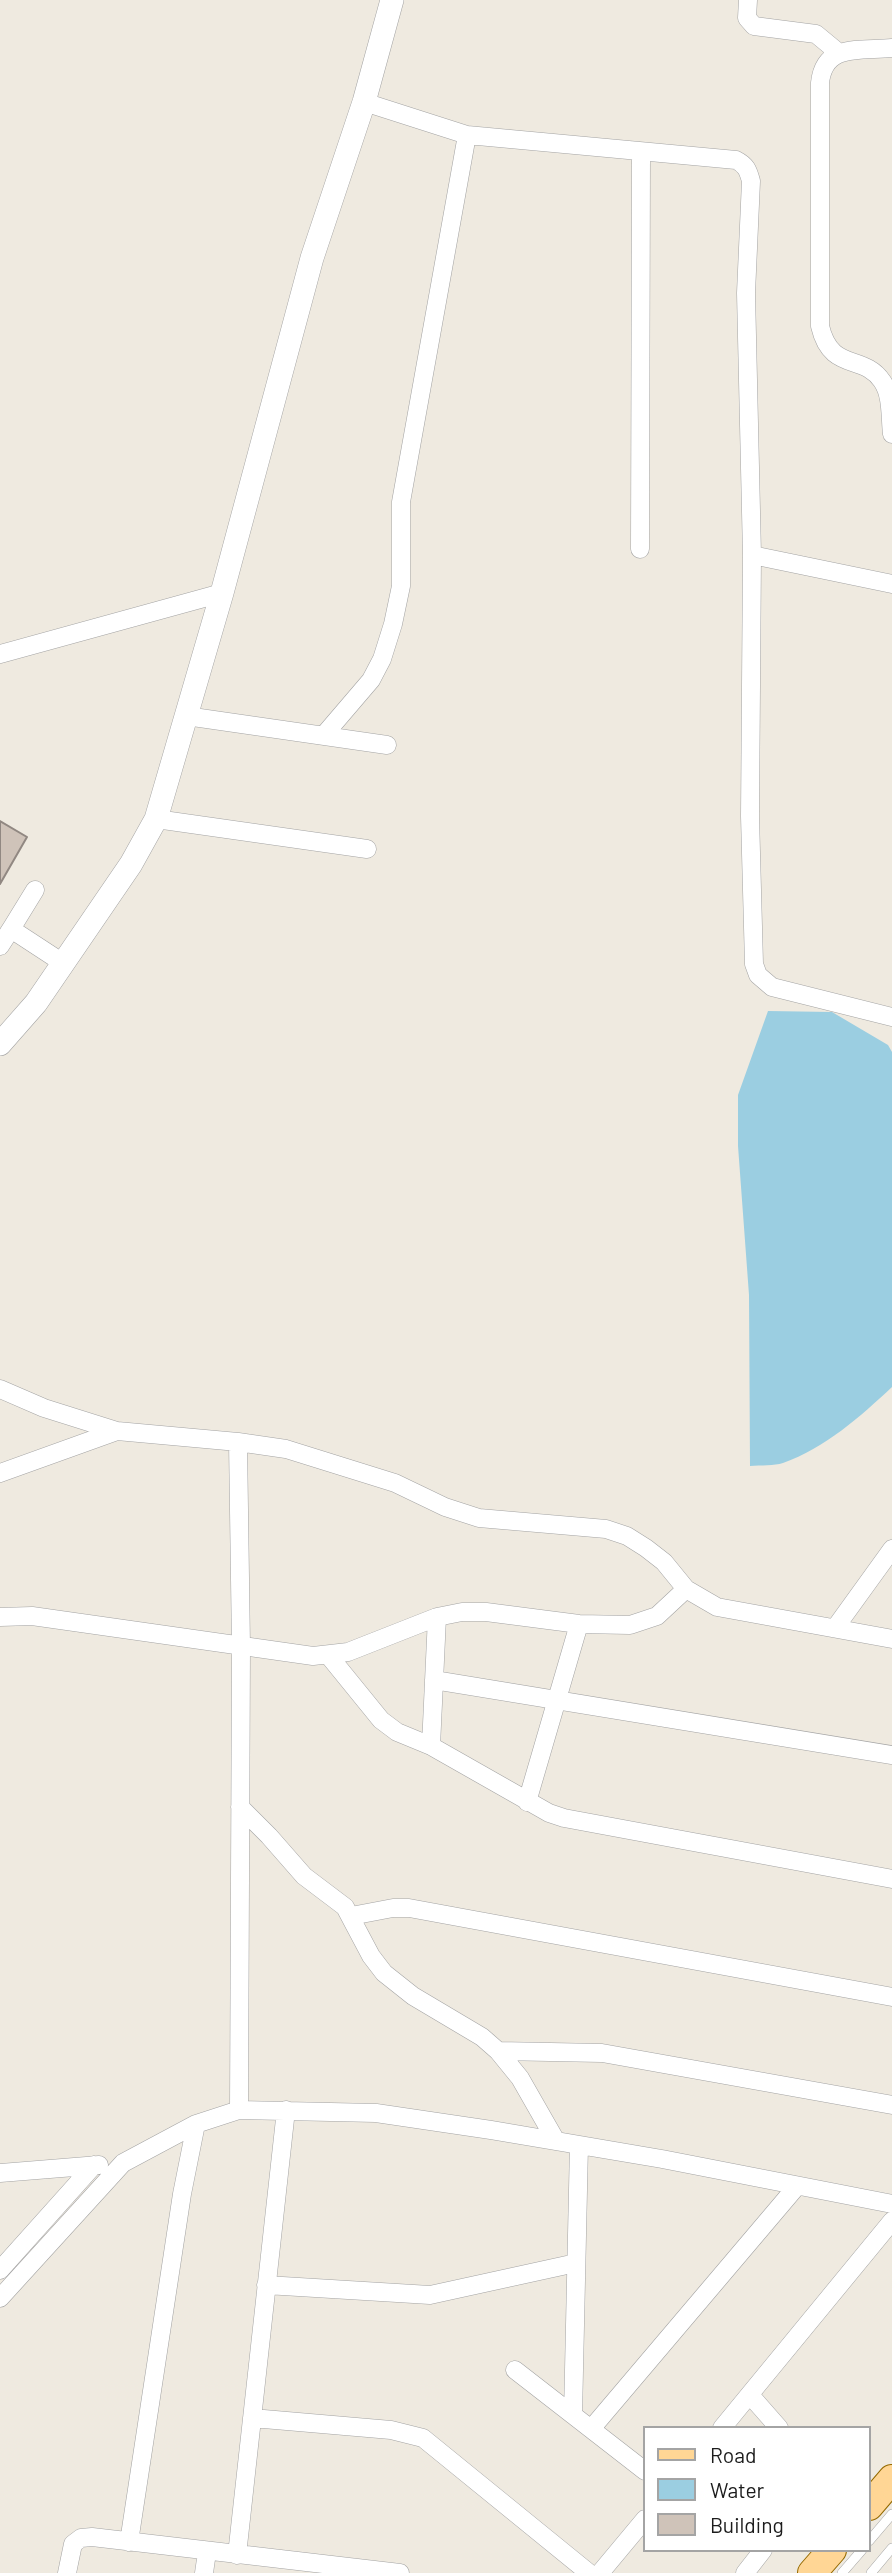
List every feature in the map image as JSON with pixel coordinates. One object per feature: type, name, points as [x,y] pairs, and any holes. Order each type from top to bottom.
[{"type":"main road","points":[[871,2505],[892,2479]]},
{"type":"main road","points":[[813,2573],[830,2552]]},
{"type":"street","points":[[0,1044],[36,1003],[131,863],[156,819],[222,593],[312,258],[364,102],[393,0]]},
{"type":"street","points":[[748,0],[747,18],[754,26],[816,34],[839,53]]},
{"type":"street","points":[[892,48],[839,53],[827,59],[821,70],[820,83],[820,326],[824,343],[831,352],[881,379],[888,394],[892,433]]},
{"type":"street","points":[[364,102],[467,135],[736,160],[744,164],[749,172],[751,181],[746,293],[751,555],[750,816],[754,964],[758,975],[772,987],[892,1017]]},
{"type":"street","points":[[324,735],[371,680],[382,659],[393,624],[401,586],[401,502],[467,135]]},
{"type":"street","points":[[640,549],[641,152]]},
{"type":"street","points":[[751,555],[892,584]]},
{"type":"street","points":[[0,653],[222,593]]},
{"type":"street","points":[[186,716],[387,745]]},
{"type":"street","points":[[156,819],[367,849]]},
{"type":"street","points":[[0,946],[35,890]]},
{"type":"street","points":[[11,929],[63,963]]},
{"type":"street","points":[[0,1389],[44,1408],[117,1431],[286,1449],[395,1483],[445,1507],[479,1518],[606,1530],[627,1536],[664,1562],[685,1589],[717,1607],[892,1639]]},
{"type":"street","points":[[0,1473],[117,1431]]},
{"type":"street","points":[[238,1442],[241,1647],[239,2110]]},
{"type":"street","points":[[835,1628],[892,1549]]},
{"type":"street","points":[[0,1617],[32,1616],[241,1647],[329,1656],[348,1652],[436,1617],[462,1612],[486,1612],[579,1624],[630,1625],[657,1616],[685,1589]]},
{"type":"street","points":[[431,1746],[436,1617]]},
{"type":"street","points":[[527,1802],[579,1624]]},
{"type":"street","points":[[329,1656],[382,1720],[397,1732],[431,1746],[527,1802],[564,1818],[892,1878]]},
{"type":"street","points":[[434,1681],[892,1755]]},
{"type":"street","points":[[240,1807],[304,1876],[336,1900],[351,1916],[371,1956],[384,1973],[413,1996],[474,2032],[498,2051],[520,2078],[556,2141]]},
{"type":"street","points":[[351,1916],[393,1908],[409,1908],[892,1997]]},
{"type":"street","points":[[498,2051],[602,2053],[892,2105]]},
{"type":"street","points":[[0,2298],[123,2163],[196,2124],[239,2110],[376,2113],[579,2145],[892,2204]]},
{"type":"street","points":[[237,2555],[286,2110]]},
{"type":"street","points":[[129,2542],[182,2194],[196,2124]]},
{"type":"street","points":[[573,2415],[579,2145]]},
{"type":"street","points":[[0,2173],[123,2163]]},
{"type":"street","points":[[0,2270],[94,2165]]},
{"type":"street","points":[[591,2429],[797,2186]]},
{"type":"street","points":[[724,2426],[892,2221]]},
{"type":"street","points":[[266,2286],[430,2295],[576,2263]]},
{"type":"street","points":[[515,2370],[644,2470]]},
{"type":"street","points":[[750,2395],[777,2426]]},
{"type":"street","points":[[252,2417],[391,2430],[423,2438],[589,2573]]},
{"type":"street","points":[[600,2573],[644,2520]]},
{"type":"street","points":[[67,2573],[73,2544],[81,2538],[92,2537],[400,2573]]},
{"type":"street","points":[[204,2573],[206,2552]]},
{"type":"street","points":[[745,2573],[761,2552]]},
{"type":"lane","points":[[871,2539],[892,2514]]},
{"type":"lane","points":[[871,2573],[892,2548]]},
{"type":"lane","points":[[842,2573],[860,2552]]},
{"type":"water","points":[[768,1011],[832,1012],[888,1045],[892,1052],[892,1387],[855,1420],[813,1449],[783,1463],[750,1466],[749,1295],[738,1146],[738,1095]]},
{"type":"building","points":[[0,821],[27,837],[0,884]]}]
